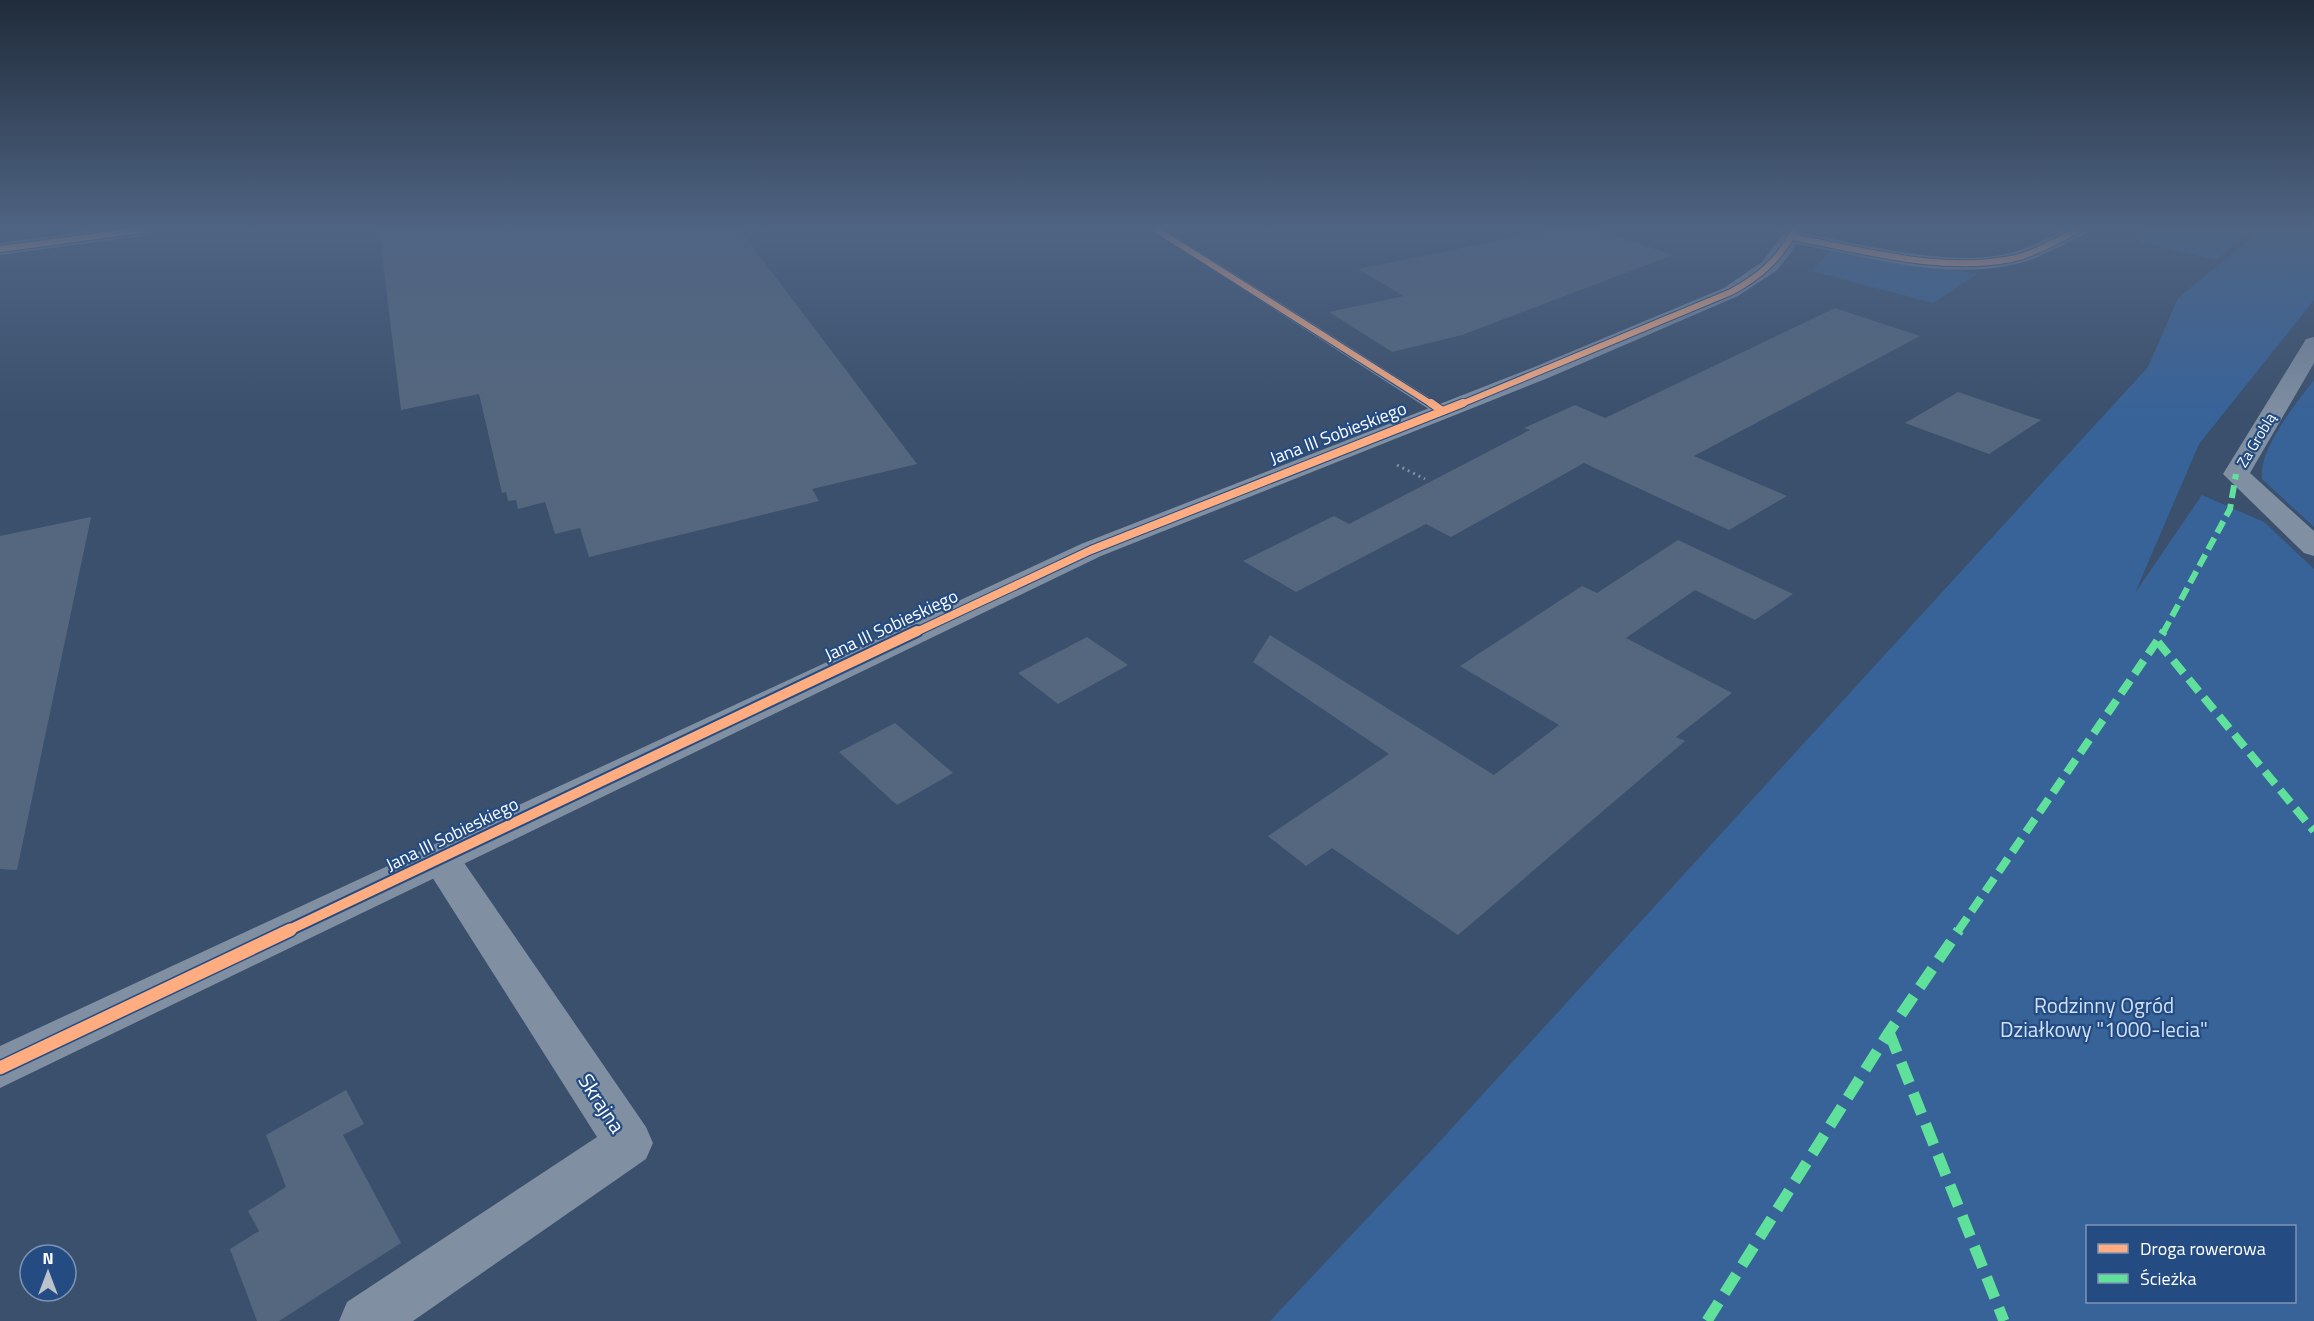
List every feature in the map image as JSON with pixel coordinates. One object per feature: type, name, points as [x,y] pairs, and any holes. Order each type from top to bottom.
[{"type":"street","name":"Jana III Sobieskiego","points":[[0,1068],[1091,550],[1572,360],[1732,292]]},
{"type":"street","name":"Za Groblą","points":[[2314,344],[2236,474],[2314,547]]},
{"type":"street","name":"Skrajna","points":[[366,1321],[629,1143],[440,858]]},
{"type":"lane","points":[[1254,292],[1441,410]]},
{"type":"path","points":[[1393,464],[1425,479]]},
{"type":"green space","points":[[1890,292],[1951,292],[1933,303]]},
{"type":"green space","name":"Rodzinny Ogród Działkowy \"1000-lecia\"","points":[[2186,292],[2314,292],[2314,300],[2199,444],[2135,593],[2202,495],[2264,522],[2314,569],[2314,1321],[1270,1321],[1430,1152],[2148,367],[2178,298]]},
{"type":"green space","points":[[2314,380],[2314,527],[2262,479],[2262,467],[2280,427]]},
{"type":"building","points":[[387,292],[787,292],[917,464],[812,489],[819,501],[589,557],[580,528],[555,534],[545,502],[518,509],[516,500],[508,501],[506,492],[502,493],[479,394],[401,410]]},
{"type":"building","points":[[1397,292],[1576,292],[1462,335],[1392,352],[1329,312],[1404,296]]},
{"type":"building","points":[[1835,308],[1920,336],[1694,456],[1787,496],[1729,530],[1584,463],[1451,537],[1426,524],[1296,592],[1243,561],[1334,516],[1349,524],[1530,430],[1524,428],[1575,405],[1605,418]]},
{"type":"building","points":[[1958,392],[2041,420],[1989,454],[1905,423]]},
{"type":"building","points":[[91,517],[17,870],[0,869],[0,536]]},
{"type":"building","points":[[1678,540],[1793,594],[1755,620],[1695,590],[1626,638],[1732,693],[1676,737],[1685,741],[1458,935],[1332,848],[1306,866],[1268,836],[1389,754],[1253,662],[1270,635],[1494,775],[1559,725],[1460,666],[1582,586],[1597,593]]},
{"type":"building","points":[[1087,637],[1128,665],[1058,704],[1018,673]]},
{"type":"building","points":[[895,723],[953,773],[897,805],[839,752]]},
{"type":"building","points":[[346,1090],[364,1124],[343,1135],[401,1243],[279,1321],[257,1321],[230,1249],[259,1231],[248,1211],[286,1187],[266,1135]]},
{"type":"marked path","points":[[1707,1321],[1889,1032],[2158,642],[2230,509],[2236,474]]},
{"type":"marked path","points":[[2158,642],[2314,831]]},
{"type":"marked path","points":[[1889,1032],[2004,1321]]},
{"type":"cycle path","points":[[1254,292],[1441,410]]},
{"type":"cycle path","points":[[0,1068],[1091,550],[1540,373],[1732,292]]}]
